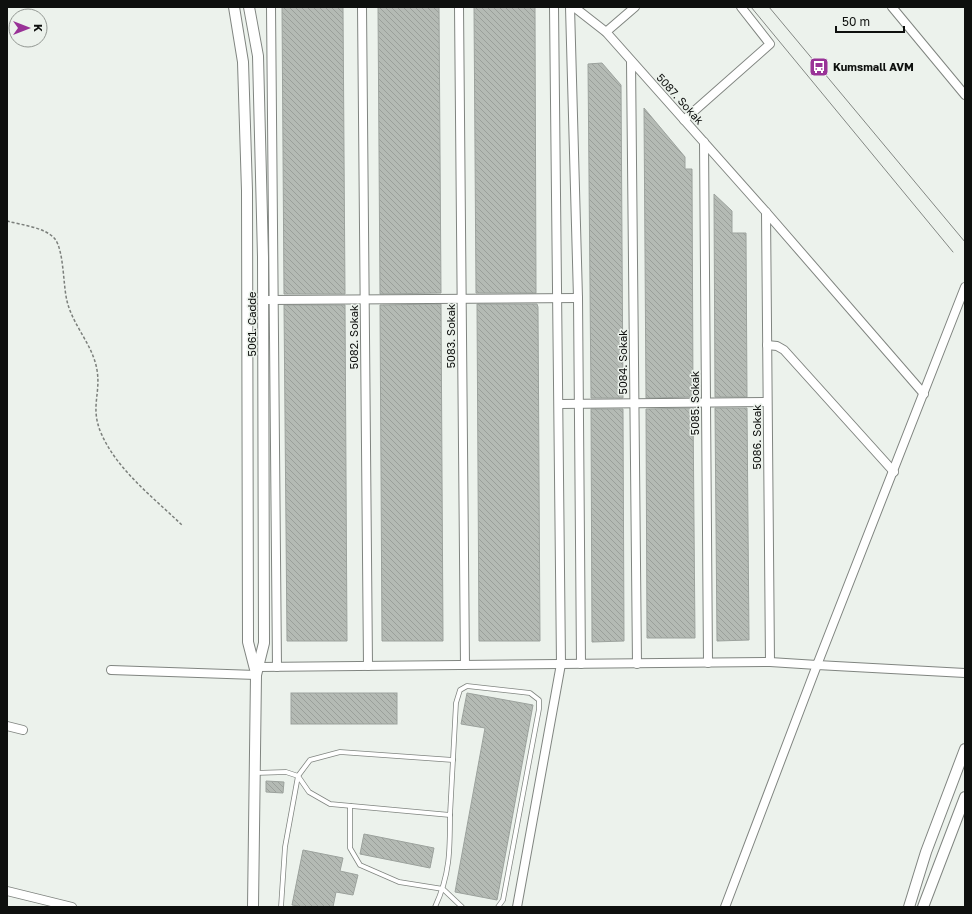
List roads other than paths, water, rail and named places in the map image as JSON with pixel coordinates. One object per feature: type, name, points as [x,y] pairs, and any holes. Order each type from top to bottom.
[{"type":"street","name":"5061. Cadde","points":[[234,7],[243,62],[247,191],[248,642],[257,671]]},
{"type":"street","name":"5061. Cadde","points":[[249,7],[258,56],[268,300],[264,643],[257,671]]},
{"type":"street","points":[[271,7],[268,300],[277,667]]},
{"type":"street","name":"5082. Sokak","points":[[362,7],[368,666]]},
{"type":"street","name":"5083. Sokak","points":[[459,7],[465,665]]},
{"type":"street","points":[[517,907],[561,664],[554,7]]},
{"type":"street","points":[[570,7],[578,298],[581,664]]},
{"type":"street","name":"5087. Sokak","points":[[574,7],[606,32],[766,212],[924,394]]},
{"type":"street","points":[[606,32],[635,7]]},
{"type":"street","points":[[684,120],[770,44],[741,7]]},
{"type":"street","points":[[892,7],[965,95]]},
{"type":"street","name":"5084. Sokak","points":[[631,61],[637,664]]},
{"type":"street","name":"5085. Sokak","points":[[704,142],[708,663]]},
{"type":"street","name":"5086. Sokak","points":[[766,212],[770,662]]},
{"type":"street","points":[[725,907],[965,287]]},
{"type":"street","points":[[268,300],[578,298]]},
{"type":"street","points":[[767,345],[777,346],[784,350],[894,472]]},
{"type":"street","points":[[559,404],[767,402]]},
{"type":"street","points":[[111,670],[257,671],[277,667],[770,662],[965,673]]},
{"type":"street","points":[[252,907],[257,671]]},
{"type":"street","points":[[7,726],[23,730]]},
{"type":"street","points":[[910,907],[926,852],[965,749]]},
{"type":"street","points":[[923,907],[965,797]]},
{"type":"street","points":[[7,891],[72,907]]},
{"type":"lane","points":[[435,907],[443,889],[450,860],[450,815],[456,703],[460,690],[467,686],[530,694],[539,700],[539,709],[503,900],[498,907]]},
{"type":"lane","points":[[281,907],[286,847],[298,776],[310,760],[340,752],[453,760]]},
{"type":"lane","points":[[255,773],[286,772],[298,776],[309,792],[330,804],[450,815]]},
{"type":"lane","points":[[350,806],[350,848],[360,865],[399,882],[443,889],[462,907]]},
{"type":"tram line","points":[[751,7],[953,252]]},
{"type":"tram line","points":[[769,7],[965,242]]},
{"type":"place","name":"Kumsmall AVM","points":[[819,67]]}]
